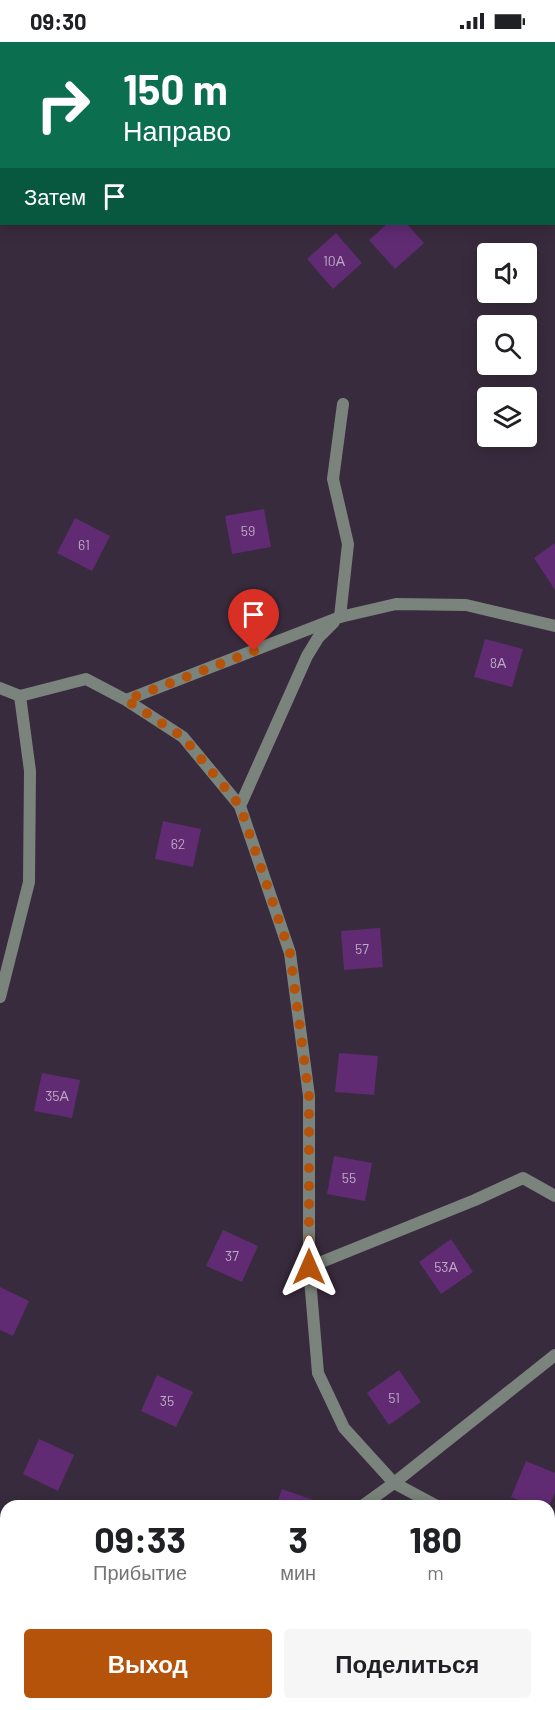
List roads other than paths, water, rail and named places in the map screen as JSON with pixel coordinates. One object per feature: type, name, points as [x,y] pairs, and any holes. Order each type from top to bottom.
[{"type":"street","points":[[240,806],[307,656],[318,638],[340,617],[348,543],[333,479],[343,404]]},
{"type":"street","points":[[126,700],[340,617],[396,604],[466,605],[555,626]]},
{"type":"street","points":[[0,688],[20,696],[86,679],[126,700],[183,737],[240,806],[290,953],[309,1096],[309,1267],[318,1373],[344,1428],[394,1483],[427,1500]]},
{"type":"street","points":[[0,997],[29,882],[30,771],[20,696]]},
{"type":"street","points":[[309,1267],[476,1200],[523,1178],[555,1196]]},
{"type":"street","points":[[370,1500],[555,1355]]}]
